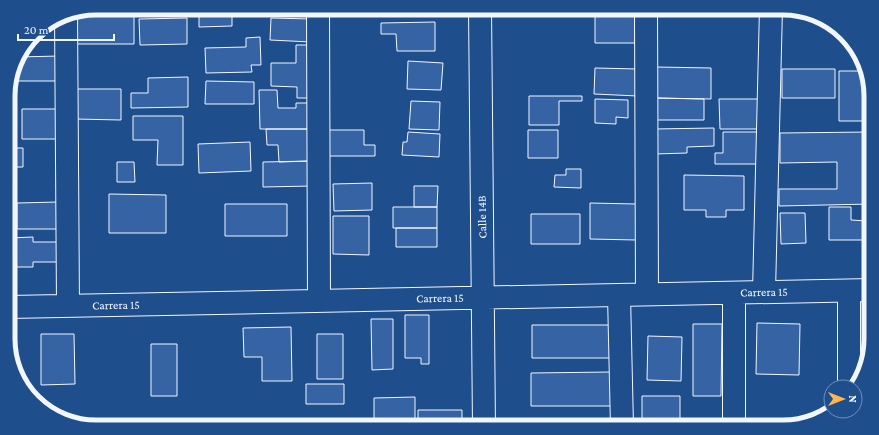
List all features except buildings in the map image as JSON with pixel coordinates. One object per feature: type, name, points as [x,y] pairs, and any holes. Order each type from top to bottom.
[{"type":"street","points":[[318,15],[319,301]]},
{"type":"street","name":"Calle 14B","points":[[480,15],[484,420]]},
{"type":"street","points":[[646,15],[647,294]]},
{"type":"street","points":[[764,292],[771,15]]},
{"type":"street","points":[[66,21],[68,306]]},
{"type":"street","name":"Carrera 15","points":[[15,307],[864,290]]},
{"type":"street","points":[[849,291],[849,379]]},
{"type":"street","points":[[734,293],[734,420]]},
{"type":"street","points":[[619,295],[622,420]]}]
